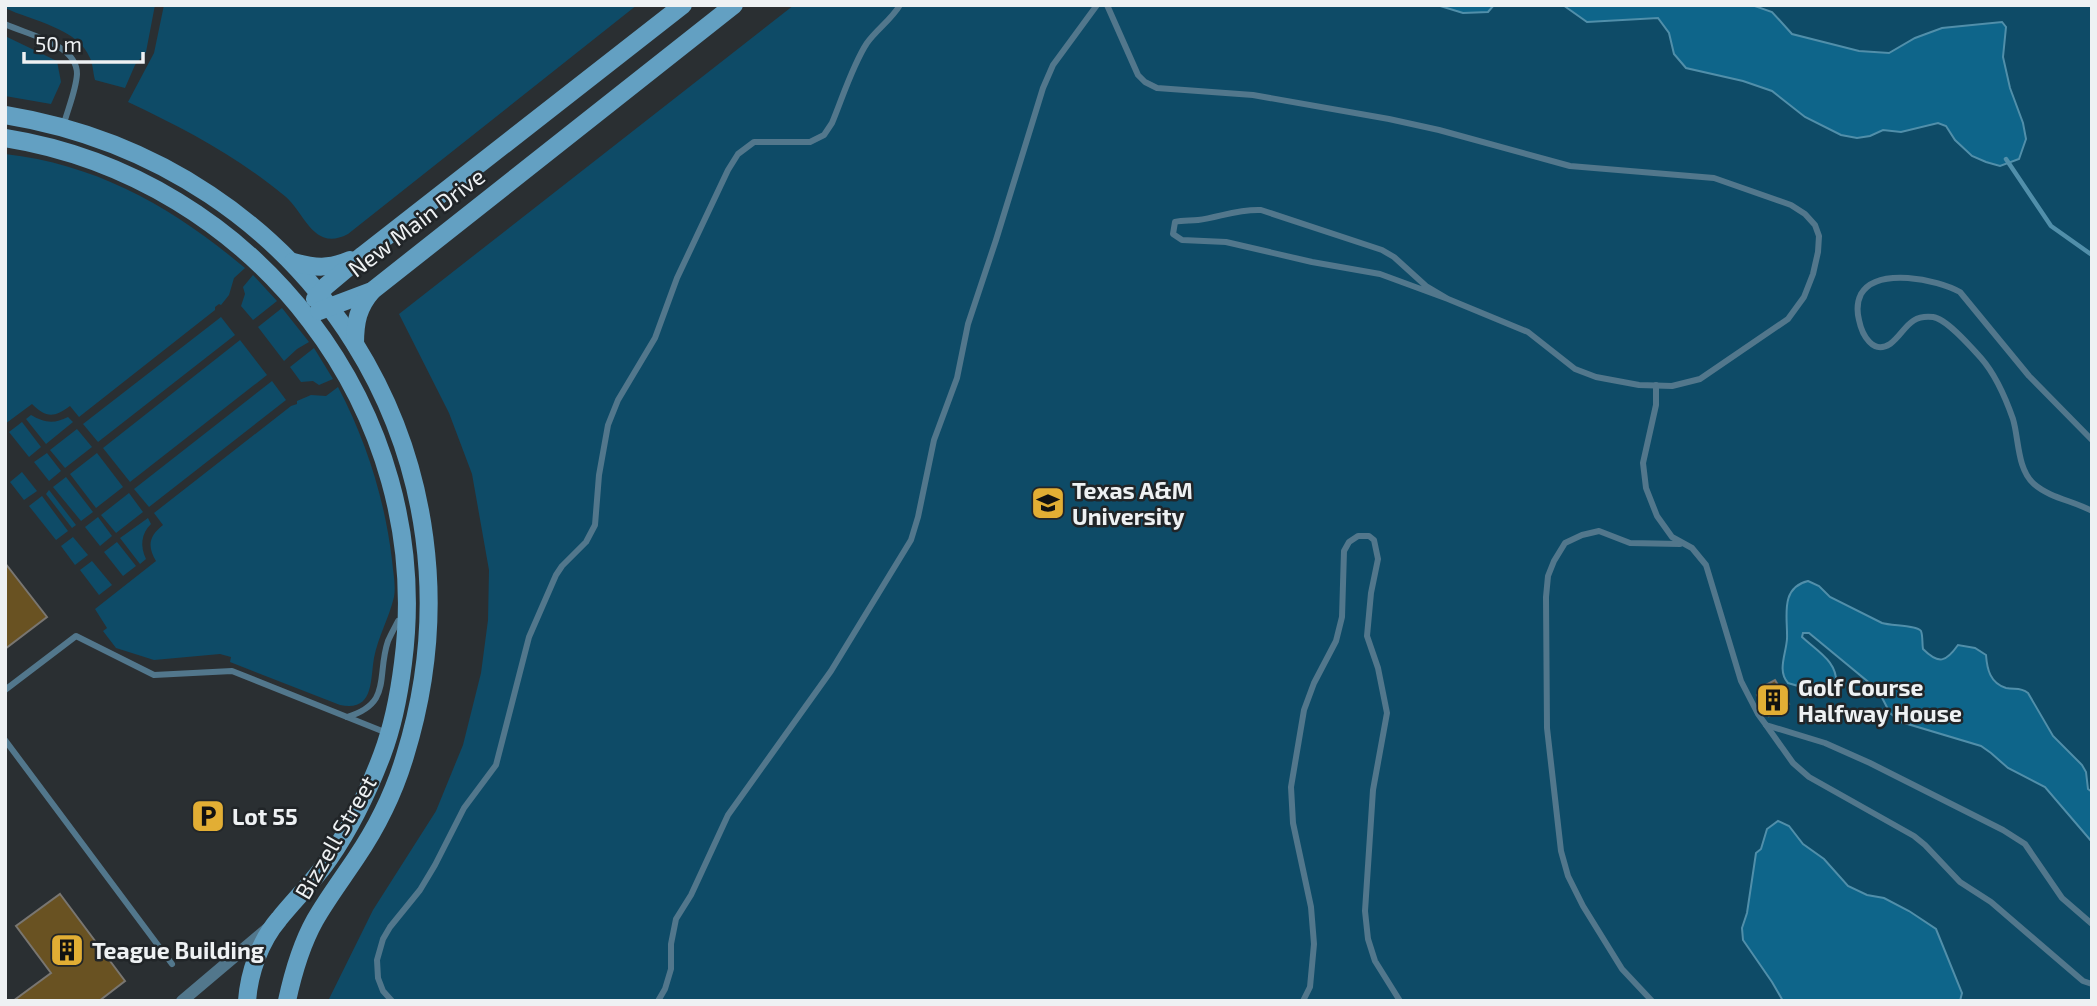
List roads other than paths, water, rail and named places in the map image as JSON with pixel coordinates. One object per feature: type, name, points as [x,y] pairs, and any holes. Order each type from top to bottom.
[{"type":"street","name":"New Main Drive","points":[[305,314],[319,292],[363,255],[683,5]]},
{"type":"street","name":"New Main Drive","points":[[305,314],[330,308],[372,291],[734,5]]},
{"type":"street","points":[[639,40],[659,64]]},
{"type":"street","name":"Bizzell Street","points":[[5,115],[63,127],[119,146],[184,178],[245,219],[291,261],[319,292],[355,344],[380,390],[402,441],[416,490],[425,540],[430,593],[428,643],[421,696],[394,789],[378,822],[309,931],[298,958],[287,1001]]},
{"type":"street","points":[[57,149],[63,127]]},
{"type":"street","name":"Bizzell Street","points":[[5,138],[57,149],[124,173],[183,204],[258,262],[305,314],[347,376],[362,404],[379,449],[400,522],[407,604],[400,682],[389,733],[367,793],[341,841],[315,878],[267,934],[250,980],[247,1001]]},
{"type":"street","points":[[291,261],[326,268],[363,255]]},
{"type":"street","points":[[355,344],[358,313],[372,291]]},
{"type":"street","points":[[389,733],[410,740]]},
{"type":"street","points":[[182,1001],[278,920]]},
{"type":"lane","points":[[392,1001],[383,991],[378,978],[377,960],[383,939],[420,890],[464,808],[496,765],[534,626],[556,575],[586,542],[594,526],[608,425],[618,400],[655,338],[677,278],[728,170],[738,154],[754,142],[810,142],[824,135],[832,123],[866,45],[900,5]]},
{"type":"lane","points":[[658,1001],[671,969],[671,944],[676,919],[691,895],[727,815],[831,671],[911,540],[934,440],[957,378],[968,324],[1043,88],[1053,65],[1097,5]]},
{"type":"lane","points":[[1107,5],[1138,75],[1157,88],[1229,92],[1345,110],[1439,130],[1570,166],[1714,178],[1791,205],[1815,225],[1819,236],[1813,275],[1804,297],[1788,319],[1700,379],[1672,386],[1656,386],[1596,377],[1575,369],[1528,332],[1380,275],[1226,242],[1182,240],[1173,234],[1173,227],[1175,222],[1182,220],[1246,209],[1261,210],[1382,250],[1394,257],[1426,286],[1448,299]]},
{"type":"lane","points":[[5,24],[64,49],[74,60],[77,72],[63,127]]},
{"type":"lane","points":[[2092,440],[2029,376],[1960,292],[1947,284],[1904,278],[1878,281],[1869,285],[1859,296],[1858,318],[1862,334],[1876,347],[1888,345],[1901,331],[1920,318],[1937,317],[1954,331],[1983,359],[1994,377],[2013,420],[2023,466],[2032,483],[2092,511]]},
{"type":"lane","points":[[1656,386],[1656,405],[1643,463],[1647,488],[1657,516],[1672,537],[1692,548],[1706,565],[1741,681],[1758,714],[1793,763],[1809,777],[1914,836],[1960,882],[1991,902],[2083,981],[2092,984]]},
{"type":"lane","points":[[1652,1001],[1622,969],[1583,906],[1568,876],[1561,850],[1547,728],[1546,597],[1548,576],[1554,561],[1565,543],[1582,535],[1599,531],[1630,543],[1685,544]]},
{"type":"lane","points":[[1303,1001],[1310,987],[1314,944],[1311,906],[1293,823],[1291,786],[1304,710],[1314,683],[1336,641],[1342,617],[1344,551],[1349,542],[1359,536],[1368,536],[1374,540],[1378,559],[1371,593],[1367,636],[1378,668],[1387,713],[1373,790],[1365,911],[1368,939],[1376,961],[1400,1001]]},
{"type":"lane","points":[[347,717],[370,707],[374,701],[388,642],[407,604]]},
{"type":"lane","points":[[5,690],[76,636],[155,675],[232,671],[389,733]]},
{"type":"lane","points":[[1766,725],[1825,743],[2003,830],[2025,844],[2062,898],[2092,924]]},
{"type":"lane","points":[[5,740],[172,964]]},
{"type":"waterway","points":[[2006,159],[2051,226],[2092,255]]},
{"type":"place","name":"Texas A&M University","points":[[1048,503]]},
{"type":"place","name":"Golf Course Halfway House","points":[[1773,700]]},
{"type":"place","name":"Lot 55","points":[[208,816]]},
{"type":"place","name":"Teague Building","points":[[67,950]]}]
